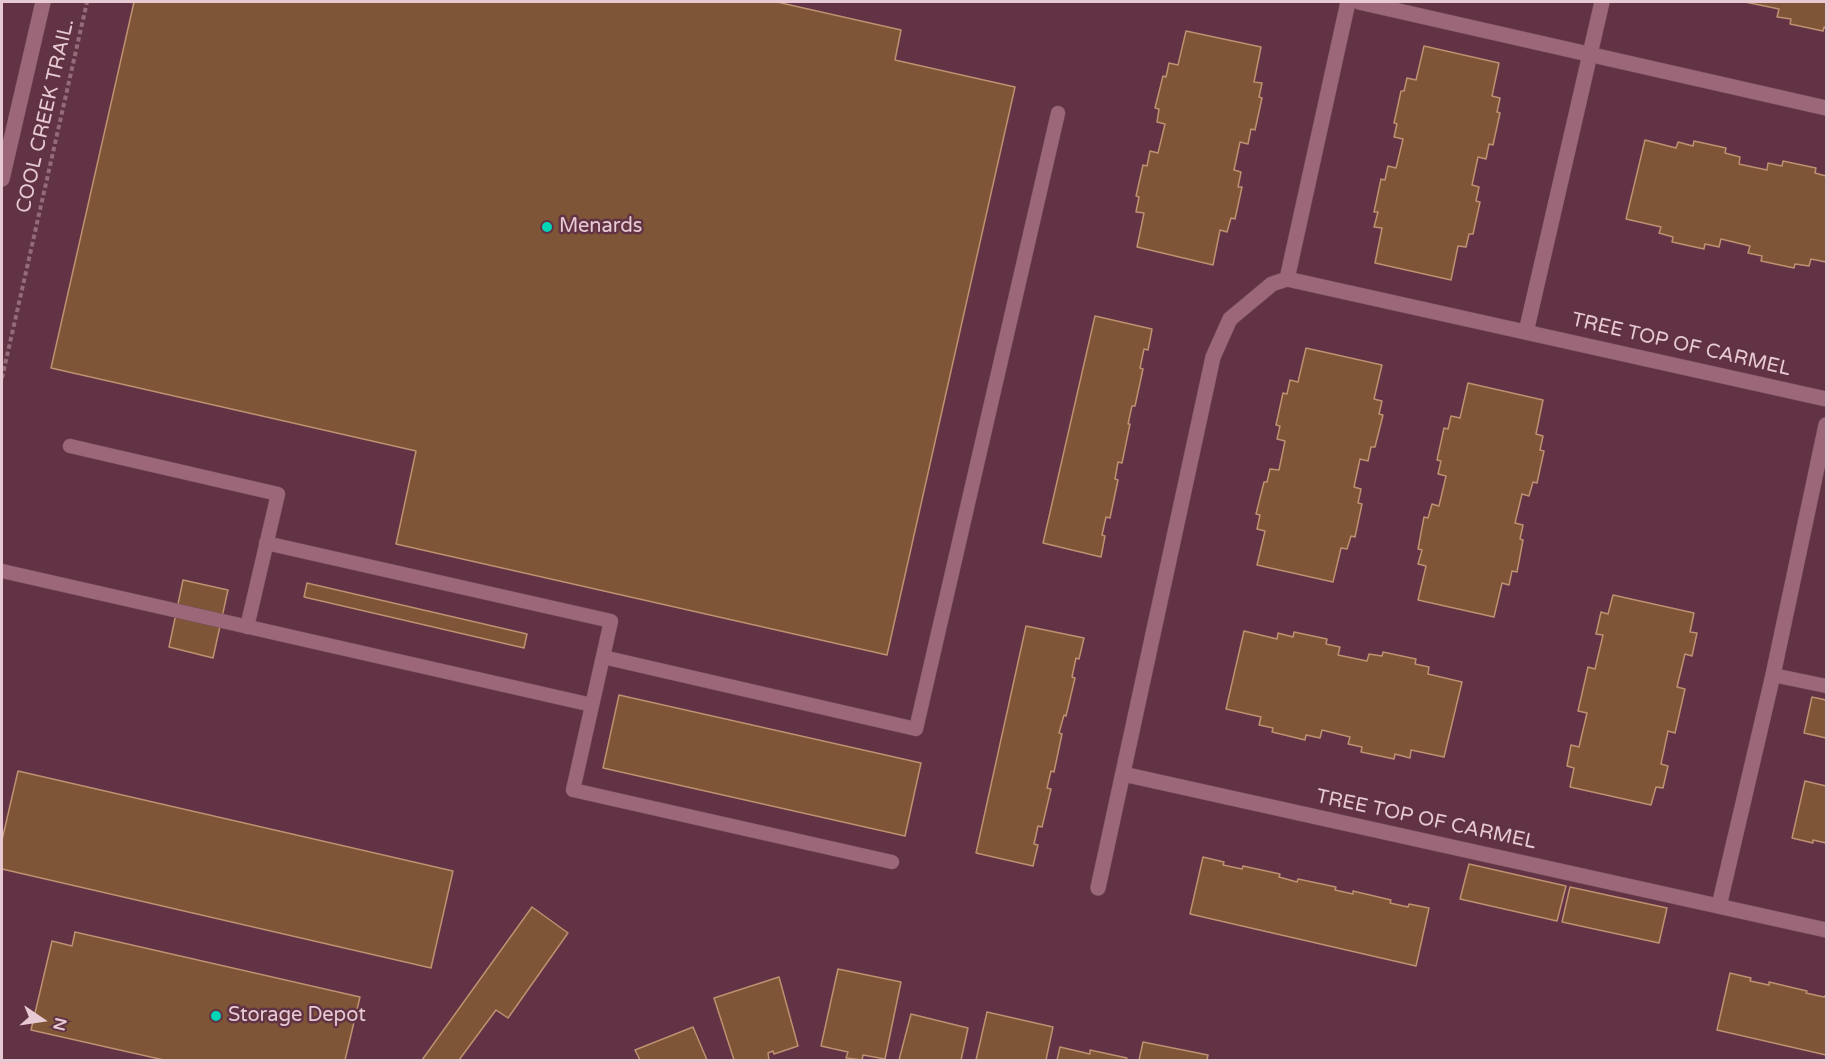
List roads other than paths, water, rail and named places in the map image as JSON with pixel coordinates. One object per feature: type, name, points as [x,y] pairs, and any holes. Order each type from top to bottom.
[{"type":"street","points":[[2,179],[42,2]]},
{"type":"street","points":[[1098,888],[1214,357],[1230,319],[1272,284],[1287,279],[1348,2]]},
{"type":"street","points":[[1359,2],[1827,108]]},
{"type":"street","points":[[1526,332],[1602,2]]},
{"type":"street","name":"TREE TOP OF CARMEL","points":[[1287,279],[1827,399]]},
{"type":"street","points":[[1719,906],[1773,675],[1827,425]]},
{"type":"street","name":"TREE TOP OF CARMEL","points":[[1124,774],[1827,930]]},
{"type":"lane","points":[[603,657],[916,729],[1058,113]]},
{"type":"lane","points":[[70,446],[278,494],[248,627]]},
{"type":"lane","points":[[266,543],[611,621],[573,790],[892,862]]},
{"type":"lane","points":[[2,571],[592,705]]},
{"type":"lane","points":[[1773,675],[1827,686]]},
{"type":"place","name":"Menards","points":[[547,227]]},
{"type":"place","name":"Storage Depot","points":[[216,1016]]}]
